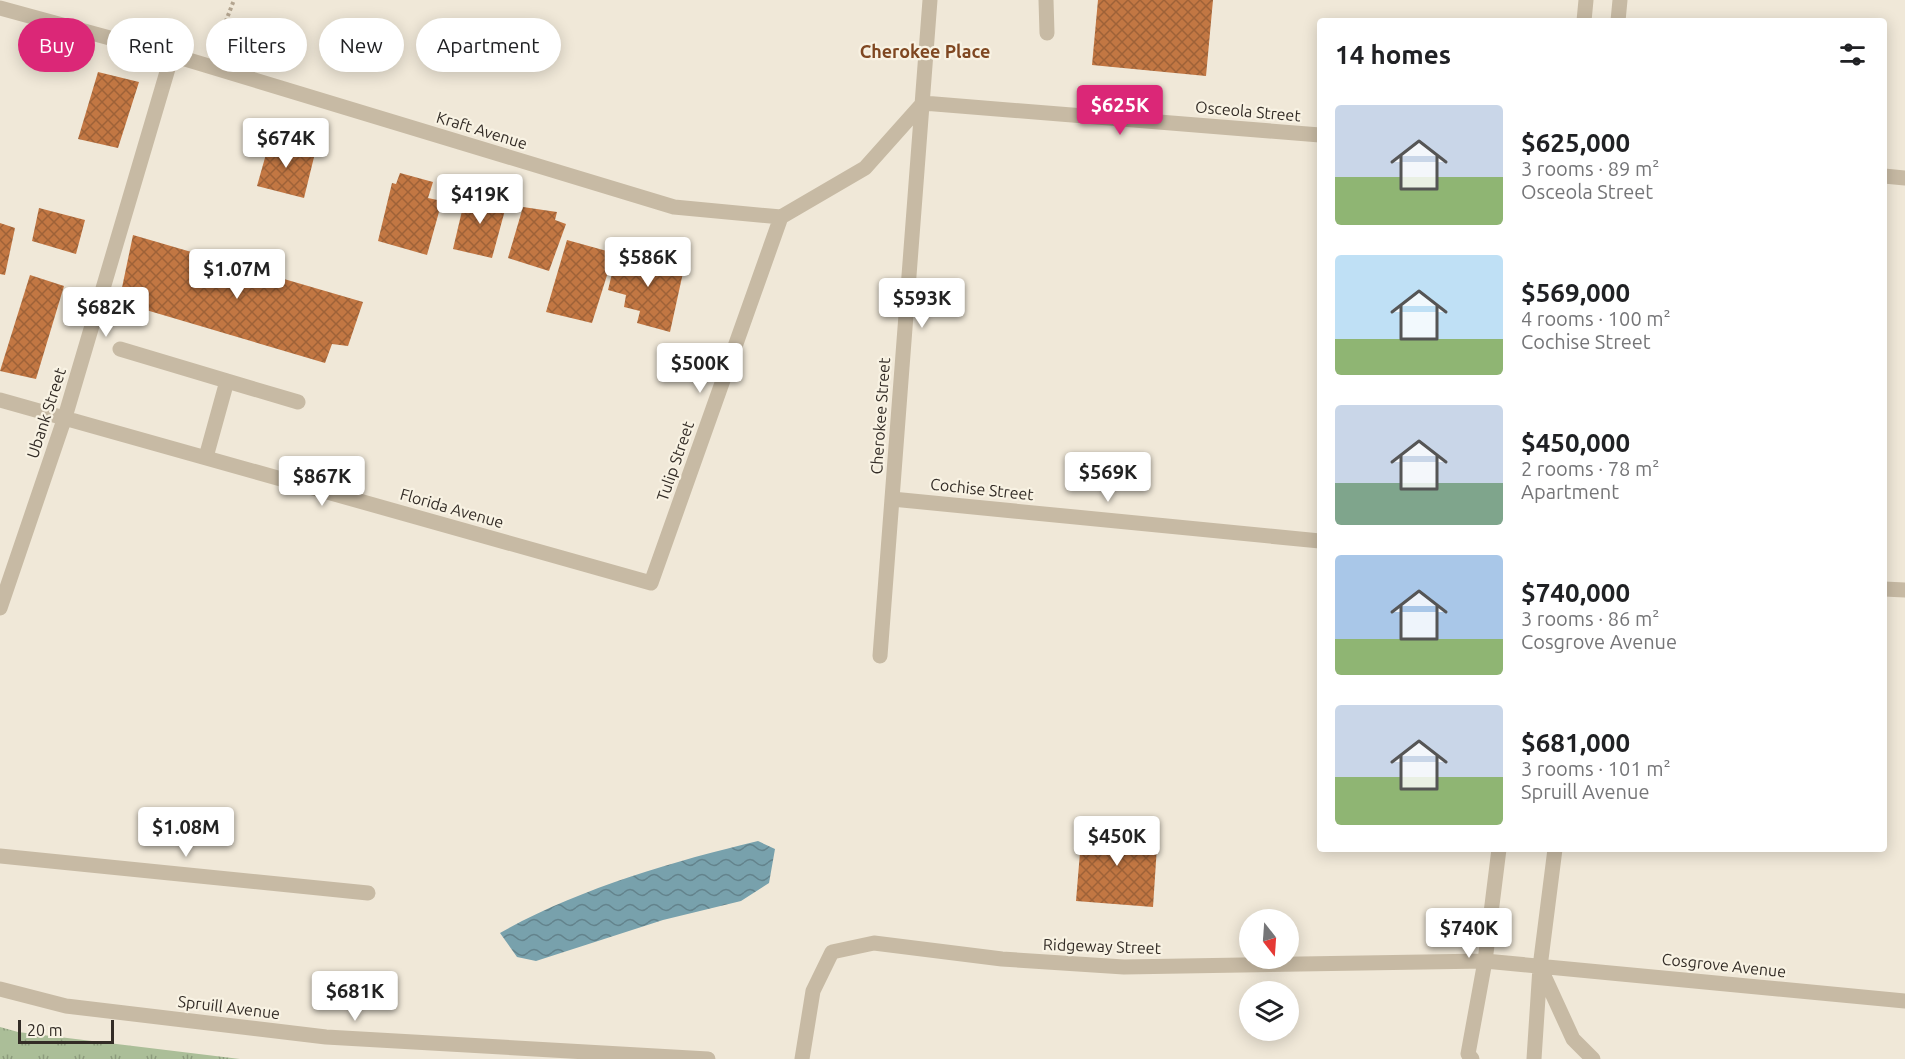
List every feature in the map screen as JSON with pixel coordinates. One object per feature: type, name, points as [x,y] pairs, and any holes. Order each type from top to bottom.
[{"type":"street","name":"Cherokee Street","points":[[880,656],[930,0]]},
{"type":"street","points":[[1046,0],[1047,33]]},
{"type":"street","points":[[1584,18],[1586,0]]},
{"type":"street","points":[[1618,18],[1620,0]]},
{"type":"street","name":"Kraft Avenue","points":[[0,8],[107,38]]},
{"type":"street","name":"Ubank Street","points":[[0,608],[65,417],[167,72]]},
{"type":"street","name":"Kraft Avenue","points":[[226,72],[674,207],[781,217]]},
{"type":"street","name":"Osceola Street","points":[[922,103],[1317,135]]},
{"type":"street","points":[[781,217],[866,168],[922,103]]},
{"type":"street","points":[[1887,176],[1905,178]]},
{"type":"street","name":"Tulip Street","points":[[651,583],[781,217]]},
{"type":"street","points":[[120,349],[298,402]]},
{"type":"street","points":[[206,457],[227,381]]},
{"type":"street","name":"Florida Avenue","points":[[0,400],[651,583]]},
{"type":"street","name":"Cochise Street","points":[[892,498],[1317,541]]},
{"type":"street","points":[[1887,589],[1905,590]]},
{"type":"street","points":[[1472,1059],[1468,1054],[1485,961],[1499,852]]},
{"type":"street","points":[[1534,1059],[1540,967],[1555,852]]},
{"type":"street","points":[[0,856],[368,893]]},
{"type":"street","name":"Ridgeway Street","points":[[802,1059],[813,990],[832,952],[873,943],[1002,958],[1124,967],[1485,961]]},
{"type":"street","name":"Cosgrove Avenue","points":[[1485,961],[1905,1000]]},
{"type":"street","points":[[1540,967],[1573,1039],[1593,1059]]},
{"type":"street","name":"Spruill Avenue","points":[[0,989],[66,1006],[326,1037],[708,1059]]},
{"type":"path","points":[[227,18],[234,0]]},
{"type":"green space","points":[[0,1027],[18,1032],[240,1059],[0,1059]]},
{"type":"water","points":[[758,841],[775,849],[769,883],[741,901],[663,920],[536,961],[517,957],[500,933],[592,890],[659,868]]},
{"type":"building","points":[[1098,0],[1213,0],[1206,76],[1092,65]]},
{"type":"building","points":[[98,72],[139,82],[118,148],[78,139]]},
{"type":"building","points":[[270,140],[315,153],[304,198],[257,186]]},
{"type":"building","points":[[400,173],[433,182],[428,198],[442,201],[427,255],[378,241],[392,183],[396,184]]},
{"type":"building","points":[[483,193],[508,199],[492,258],[453,249],[465,198],[481,201]]},
{"type":"building","points":[[523,207],[557,212],[555,220],[566,224],[549,271],[508,258]]},
{"type":"building","points":[[39,208],[85,220],[76,254],[32,241]]},
{"type":"building","points":[[0,223],[15,228],[5,275],[0,274]]},
{"type":"building","points":[[133,235],[363,302],[348,346],[332,344],[325,363],[119,302]]},
{"type":"building","points":[[567,240],[614,253],[592,323],[546,312]]},
{"type":"building","points":[[618,249],[684,268],[670,332],[637,323],[640,311],[624,307],[626,295],[608,290]]},
{"type":"building","points":[[30,275],[64,286],[36,379],[0,371]]},
{"type":"building","points":[[1082,828],[1158,831],[1153,907],[1076,901]]},
{"type":"district","name":"Cherokee Place","points":[[925,51]]}]
